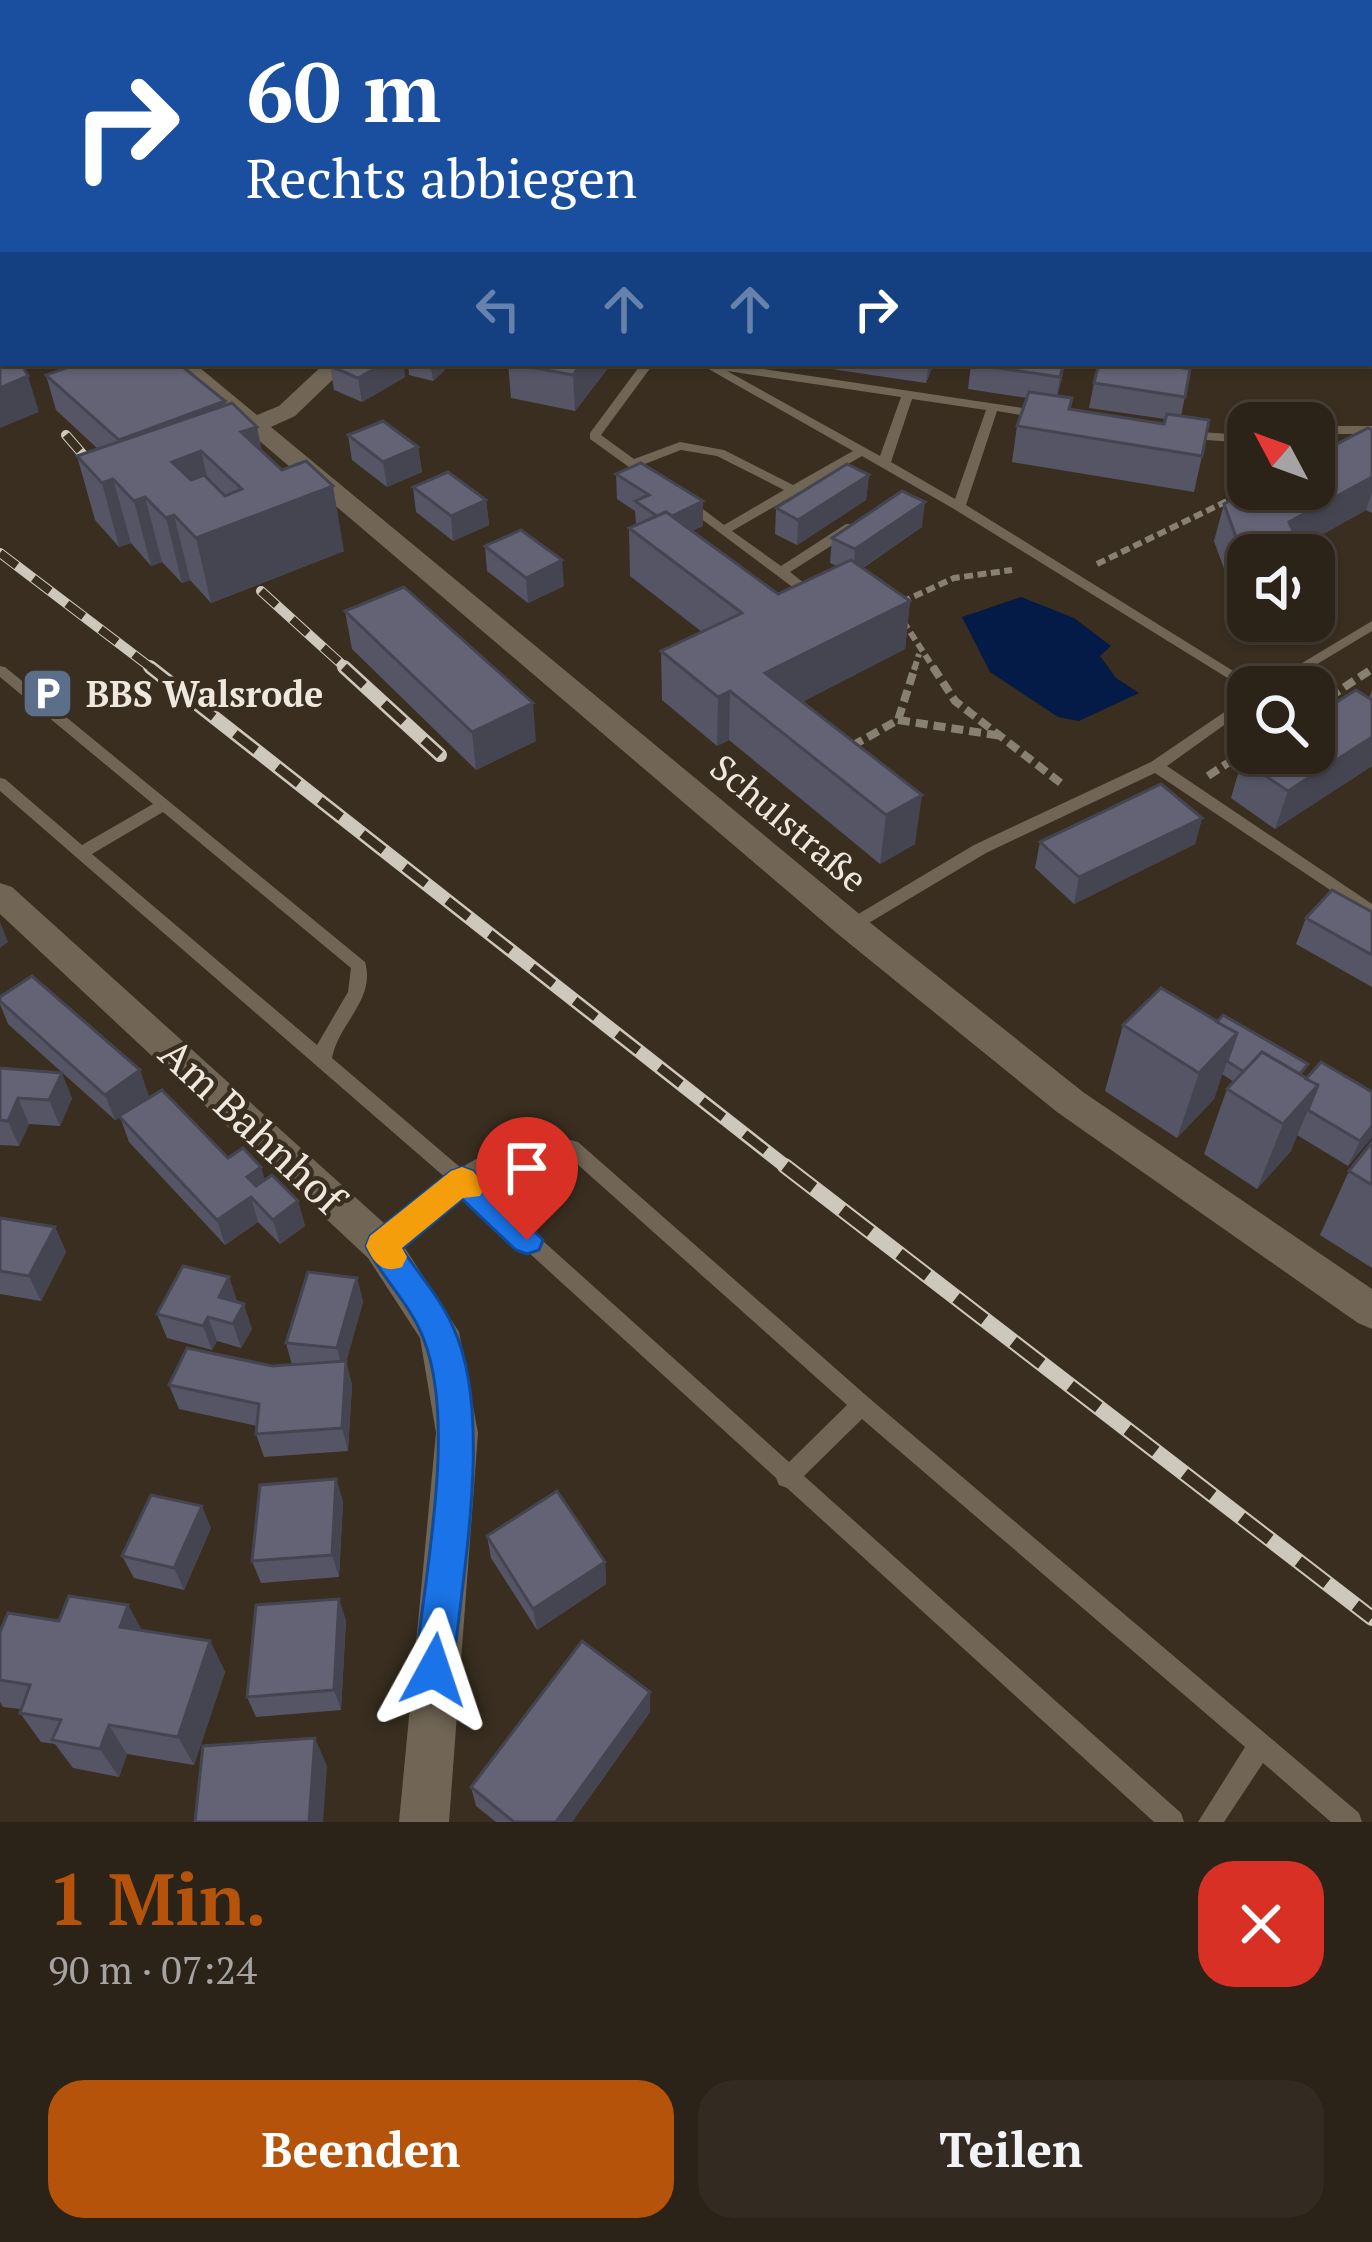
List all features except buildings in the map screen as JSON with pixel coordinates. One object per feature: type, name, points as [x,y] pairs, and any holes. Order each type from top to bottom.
[{"type":"street","name":"Schulstraße","points":[[183,366],[850,926],[1070,1102],[1372,1311]]},
{"type":"street","points":[[254,424],[287,411],[335,366]]},
{"type":"street","name":"Am Bahnhof","points":[[0,896],[382,1246],[439,1332],[452,1379],[457,1432],[424,1822]]},
{"type":"lane","points":[[646,366],[594,436],[812,595]]},
{"type":"lane","points":[[713,366],[959,506],[1227,671]]},
{"type":"lane","points":[[723,366],[1059,417]]},
{"type":"lane","points":[[884,463],[908,394]]},
{"type":"lane","points":[[959,506],[993,407]]},
{"type":"lane","points":[[1335,430],[1372,430]]},
{"type":"lane","points":[[1171,433],[1227,438]]},
{"type":"lane","points":[[632,464],[680,446],[720,453],[793,490]]},
{"type":"lane","points":[[724,530],[862,451]]},
{"type":"lane","points":[[782,572],[854,524]]},
{"type":"lane","points":[[1305,666],[1372,625]]},
{"type":"lane","points":[[0,670],[359,966],[362,981],[323,1043],[322,1061]]},
{"type":"lane","points":[[850,926],[980,849],[1156,766],[1227,716]]},
{"type":"lane","points":[[1156,766],[1372,912]]},
{"type":"lane","points":[[0,783],[462,1180],[1172,1822]]},
{"type":"lane","points":[[81,853],[165,804]]},
{"type":"lane","points":[[382,1246],[512,1146],[547,1139],[572,1147],[862,1405],[1349,1822]]},
{"type":"lane","points":[[787,1478],[862,1405]]},
{"type":"lane","points":[[1210,1822],[1259,1747]]},
{"type":"path","points":[[1085,803],[955,700],[898,611],[903,600],[932,585],[985,571],[1071,574],[1227,501]]},
{"type":"path","points":[[898,720],[920,652]]},
{"type":"path","points":[[1335,693],[1372,669]]},
{"type":"path","points":[[838,754],[898,720],[1003,736]]},
{"type":"water","points":[[1021,597],[1074,618],[1111,646],[1100,656],[1116,678],[1139,693],[1079,721],[1058,717],[990,672],[962,617]]},
{"type":"railway","points":[[66,435],[105,480]]},
{"type":"railway","points":[[0,553],[154,670]]},
{"type":"railway","points":[[261,591],[348,670]]},
{"type":"railway","points":[[150,667],[789,1169]]},
{"type":"railway","points":[[344,667],[440,755]]},
{"type":"railway","points":[[785,1166],[1372,1618]]},
{"type":"slow traffic","points":[[390,1257],[382,1246],[462,1180],[469,1186]]},
{"type":"place","name":"BBS Walsrode","points":[[47,694]]},
{"type":"route","points":[[434,1670],[457,1432],[452,1379],[439,1332],[382,1246],[462,1180],[527,1240]]}]
